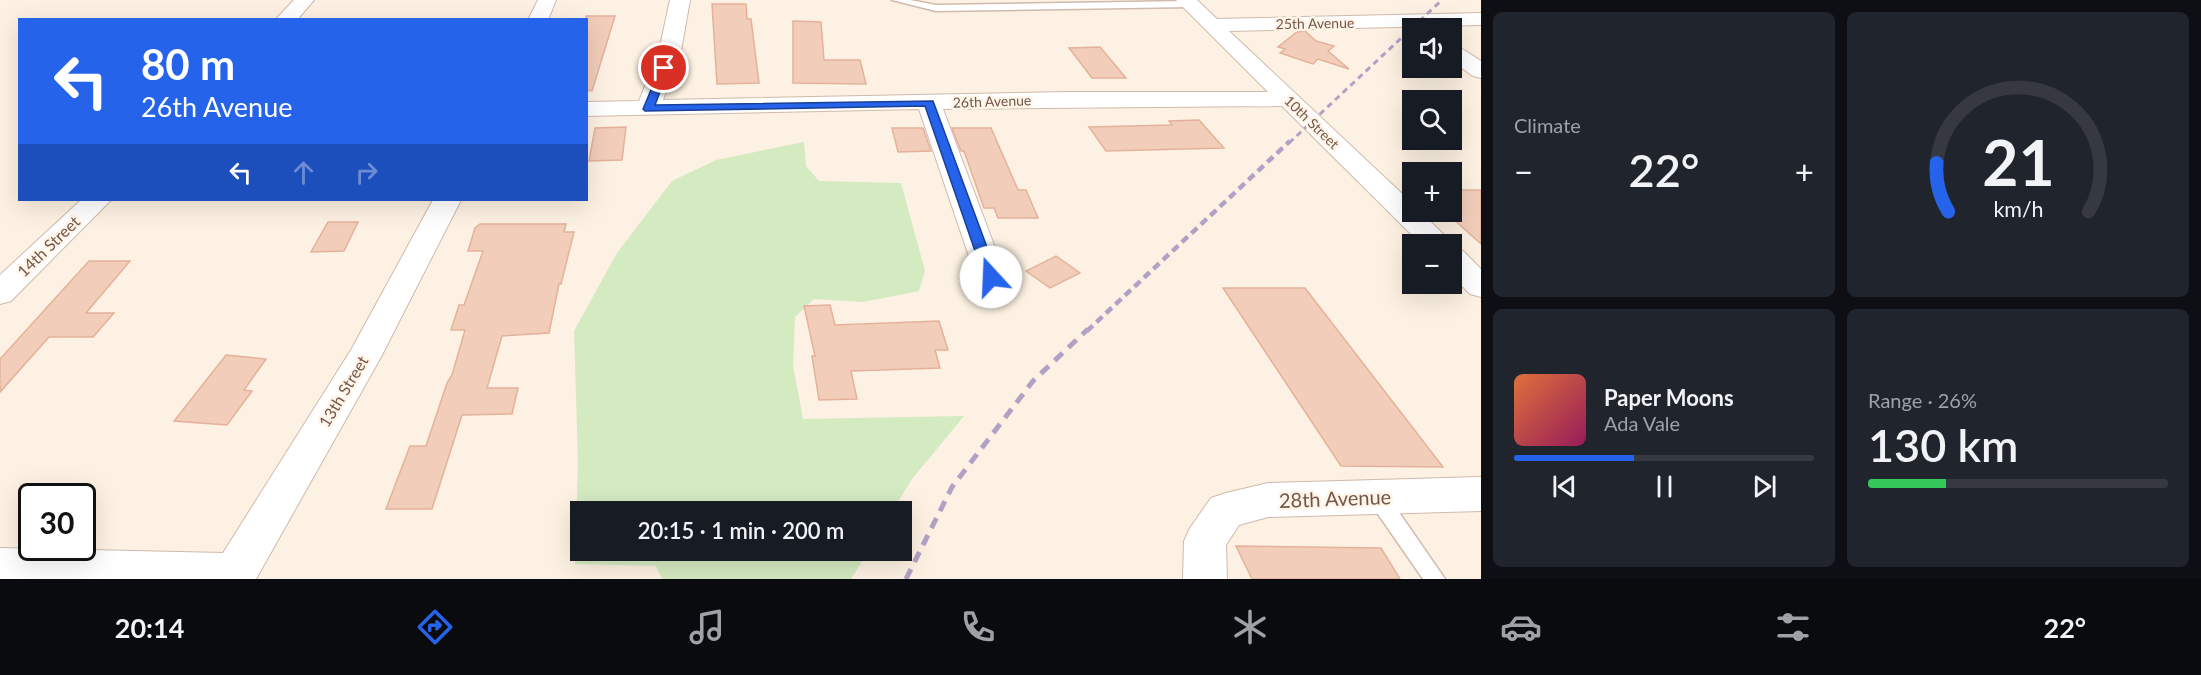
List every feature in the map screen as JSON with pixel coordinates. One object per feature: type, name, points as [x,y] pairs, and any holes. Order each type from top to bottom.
[{"type":"street","points":[[287,18],[304,0]]},
{"type":"street","points":[[539,18],[547,0]]},
{"type":"street","points":[[648,109],[670,51],[680,0]]},
{"type":"street","points":[[1383,0],[1410,18]]},
{"type":"street","name":"10th Street","points":[[1188,2],[1428,234]]},
{"type":"street","name":"25th Avenue","points":[[1462,21],[1481,19]]},
{"type":"street","name":"25th Avenue","points":[[1211,25],[1402,25]]},
{"type":"street","points":[[1462,58],[1481,71]]},
{"type":"street","name":"26th Avenue","points":[[588,109],[1065,99],[1289,99]]},
{"type":"street","points":[[929,103],[991,277]]},
{"type":"street","name":"14th Street","points":[[0,293],[96,201]]},
{"type":"street","name":"13th Street","points":[[233,577],[364,357],[446,201]]},
{"type":"street","points":[[1462,268],[1481,287]]},
{"type":"street","name":"28th Avenue","points":[[1205,560],[1226,511],[1268,500],[1481,494]]},
{"type":"street","points":[[0,568],[233,577]]},
{"type":"lane","points":[[897,0],[936,8],[1188,2]]},
{"type":"lane","points":[[1378,497],[1436,579]]},
{"type":"green space","points":[[804,142],[806,166],[819,181],[901,183],[925,271],[919,291],[863,302],[814,299],[795,317],[793,366],[803,419],[964,416],[912,479],[898,501],[577,501],[578,462],[574,331],[617,253],[672,181],[716,160]]},
{"type":"green space","points":[[575,561],[862,561],[851,579],[662,579],[656,566],[575,564]]},
{"type":"building","points":[[712,4],[746,4],[747,19],[751,19],[759,83],[717,84]]},
{"type":"building","points":[[586,16],[615,16],[592,91],[588,90],[588,18]]},
{"type":"building","points":[[793,21],[821,22],[824,60],[860,60],[866,84],[793,83]]},
{"type":"building","points":[[1305,31],[1316,41],[1334,46],[1328,51],[1349,69],[1318,59],[1313,64],[1280,53],[1285,49],[1278,47],[1297,32]]},
{"type":"building","points":[[1100,47],[1126,78],[1092,78],[1069,48]]},
{"type":"building","points":[[1199,120],[1224,148],[1106,151],[1089,127],[1172,125],[1169,121]]},
{"type":"building","points":[[626,127],[622,160],[589,161],[595,128]]},
{"type":"building","points":[[892,128],[923,128],[931,151],[898,152]]},
{"type":"building","points":[[952,128],[991,128],[1018,190],[1026,190],[1038,218],[998,218],[994,208],[984,208],[964,151],[961,151]]},
{"type":"building","points":[[1462,190],[1481,190],[1481,244],[1456,222],[1462,222]]},
{"type":"building","points":[[328,222],[358,222],[344,251],[311,252]]},
{"type":"building","points":[[480,224],[566,224],[564,232],[574,232],[561,284],[559,284],[549,333],[502,336],[487,388],[518,388],[512,414],[462,415],[432,509],[386,509],[410,446],[426,446],[447,383],[452,375],[465,330],[451,330],[459,305],[464,305],[483,251],[468,251],[475,228]]},
{"type":"building","points":[[1056,256],[1080,273],[1050,288],[1026,271]]},
{"type":"building","points":[[89,261],[130,261],[86,313],[114,313],[93,337],[49,337],[0,392],[0,359]]},
{"type":"building","points":[[1223,288],[1305,288],[1443,467],[1341,466]]},
{"type":"building","points":[[830,305],[835,325],[939,321],[948,350],[935,350],[940,368],[851,371],[857,399],[819,400],[812,356],[815,356],[804,306]]},
{"type":"building","points":[[226,355],[266,359],[244,390],[252,391],[227,425],[174,421]]},
{"type":"building","points":[[1236,546],[1381,548],[1400,579],[1252,579]]},
{"type":"railway","points":[[1289,143],[1442,0]]},
{"type":"railway","points":[[1087,331],[1290,141]]},
{"type":"railway","points":[[906,579],[952,487],[1033,381],[1088,329]]},
{"type":"route","points":[[664,68],[648,109],[929,103],[991,277]]}]
